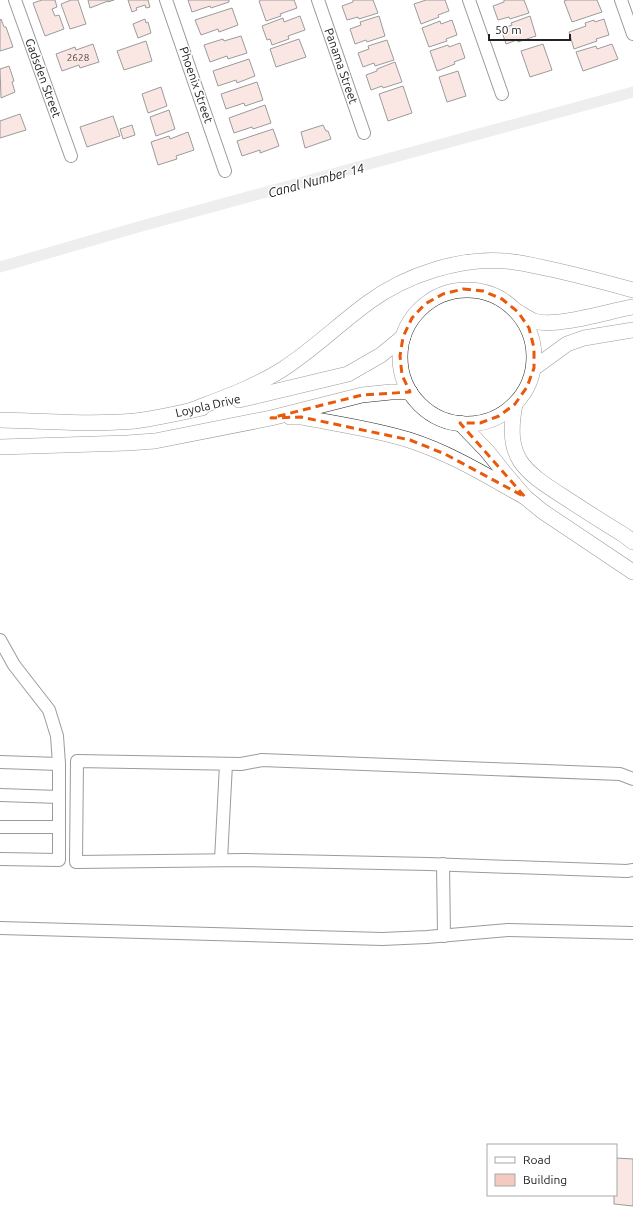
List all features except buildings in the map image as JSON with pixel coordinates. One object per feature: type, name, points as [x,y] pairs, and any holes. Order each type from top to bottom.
[{"type":"main road","points":[[192,410],[250,388],[284,369],[314,347],[369,302],[402,281],[426,272],[455,264],[505,260],[556,270],[633,290]]},
{"type":"main road","points":[[518,312],[529,328],[531,335],[534,348],[534,368],[527,387],[515,404],[499,416],[480,422],[460,424],[440,418],[423,408],[410,392],[402,375],[400,356],[403,337],[412,318],[426,304],[443,294],[463,289],[483,291],[502,299],[518,312],[534,321],[546,322],[579,318],[633,307]]},
{"type":"main road","points":[[534,368],[567,344],[584,338],[633,330]]},
{"type":"main road","name":"Loyola Drive","points":[[0,420],[93,422],[134,421],[160,417],[348,374],[381,355],[403,337]]},
{"type":"main road","name":"Loyola Drive","points":[[0,447],[141,443],[271,418],[362,395],[410,392]]},
{"type":"main road","points":[[515,404],[511,432],[517,454],[526,469],[539,481],[633,542]]},
{"type":"main road","points":[[271,418],[301,417],[367,429],[410,440],[445,454],[525,497]]},
{"type":"main road","points":[[460,424],[488,451],[525,497],[542,511],[633,572]]},
{"type":"street","name":"Gadsden Street","points":[[15,0],[71,156]]},
{"type":"street","name":"Phoenix Street","points":[[166,0],[225,171]]},
{"type":"street","name":"Panama Street","points":[[318,0],[364,133]]},
{"type":"street","points":[[469,0],[502,94]]},
{"type":"street","points":[[621,0],[633,34]]},
{"type":"street","points":[[0,640],[14,665],[49,710],[57,736],[59,764],[59,860],[0,859]]},
{"type":"street","points":[[633,779],[620,774],[262,760],[241,764],[77,761],[76,862],[221,860],[443,864],[633,870]]},
{"type":"street","points":[[0,762],[59,764]]},
{"type":"street","points":[[221,860],[226,764]]},
{"type":"street","points":[[0,795],[59,797]]},
{"type":"street","points":[[0,827],[59,827]]},
{"type":"street","points":[[443,864],[444,936]]},
{"type":"street","points":[[0,928],[382,939],[444,936],[508,930],[633,933]]},
{"type":"highlighted area","points":[[463,289],[483,291],[502,299],[518,312],[529,328],[534,348],[534,368],[527,387],[515,404],[499,416],[480,423],[460,423],[525,497],[445,454],[410,440],[301,417],[271,418],[362,395],[410,392],[402,375],[400,356],[403,337],[412,318],[425,304],[443,294]]},
{"type":"waterway","name":"Canal Number 14","points":[[0,267],[138,227],[633,92]]}]
